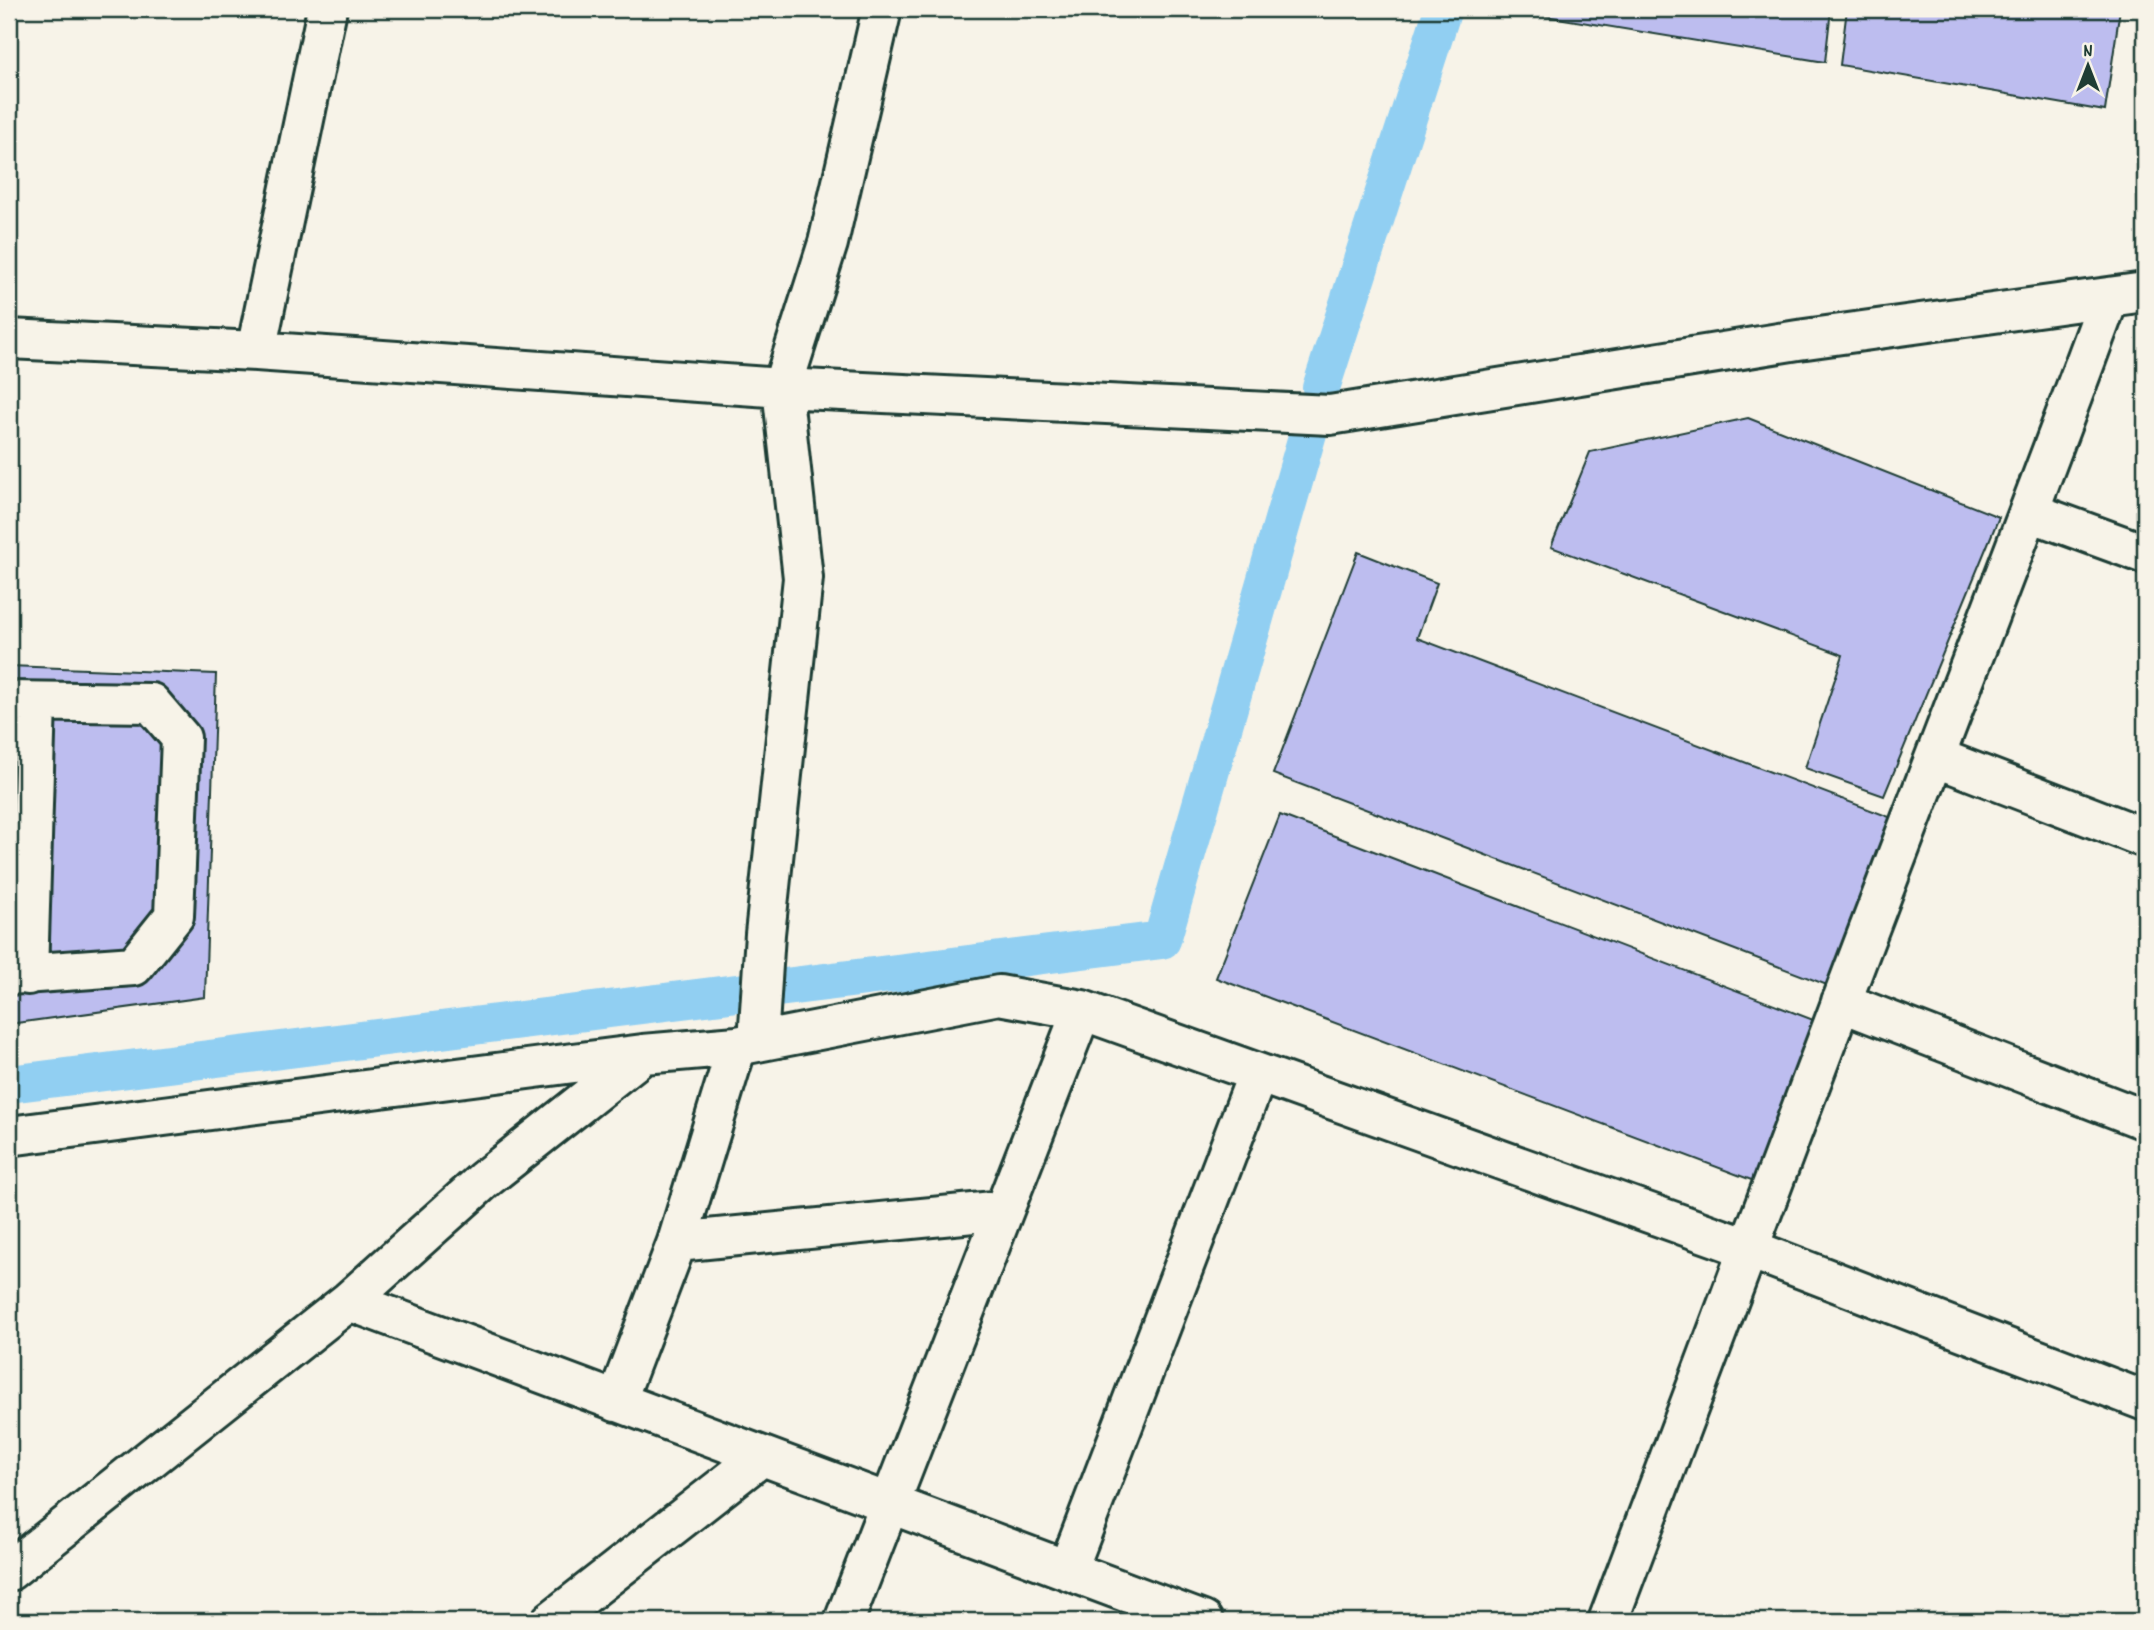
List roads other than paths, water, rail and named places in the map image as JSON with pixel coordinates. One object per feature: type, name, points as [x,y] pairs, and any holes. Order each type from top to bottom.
[{"type":"street","points":[[256,351],[327,9]]},
{"type":"street","points":[[616,1402],[751,1037],[762,970],[803,578],[782,388],[828,243],[882,9]]},
{"type":"street","points":[[9,339],[256,351],[782,388],[1330,415],[1798,340],[2127,295]]},
{"type":"street","points":[[1608,1621],[1841,1002],[2030,512],[2127,295]]},
{"type":"street","points":[[2030,512],[2145,554]]},
{"type":"street","points":[[22,701],[151,703],[181,738],[174,916],[134,966],[19,975],[22,701]]},
{"type":"street","points":[[1935,757],[2145,838]]},
{"type":"street","points":[[9,1136],[643,1054],[999,995],[1082,1010],[1750,1249],[2145,1401]]},
{"type":"street","points":[[1841,1002],[2145,1120]]},
{"type":"street","points":[[844,1621],[1082,1010]]},
{"type":"street","points":[[9,1571],[349,1301],[484,1180],[643,1054]]},
{"type":"street","points":[[1068,1569],[1258,1073]]},
{"type":"street","points":[[677,1242],[1004,1210]]},
{"type":"street","points":[[349,1301],[1203,1621]]},
{"type":"street","points":[[551,1621],[762,1456]]},
{"type":"waterway","points":[[1321,388],[1443,9]]},
{"type":"waterway","points":[[9,1084],[1162,940],[1308,433]]}]
